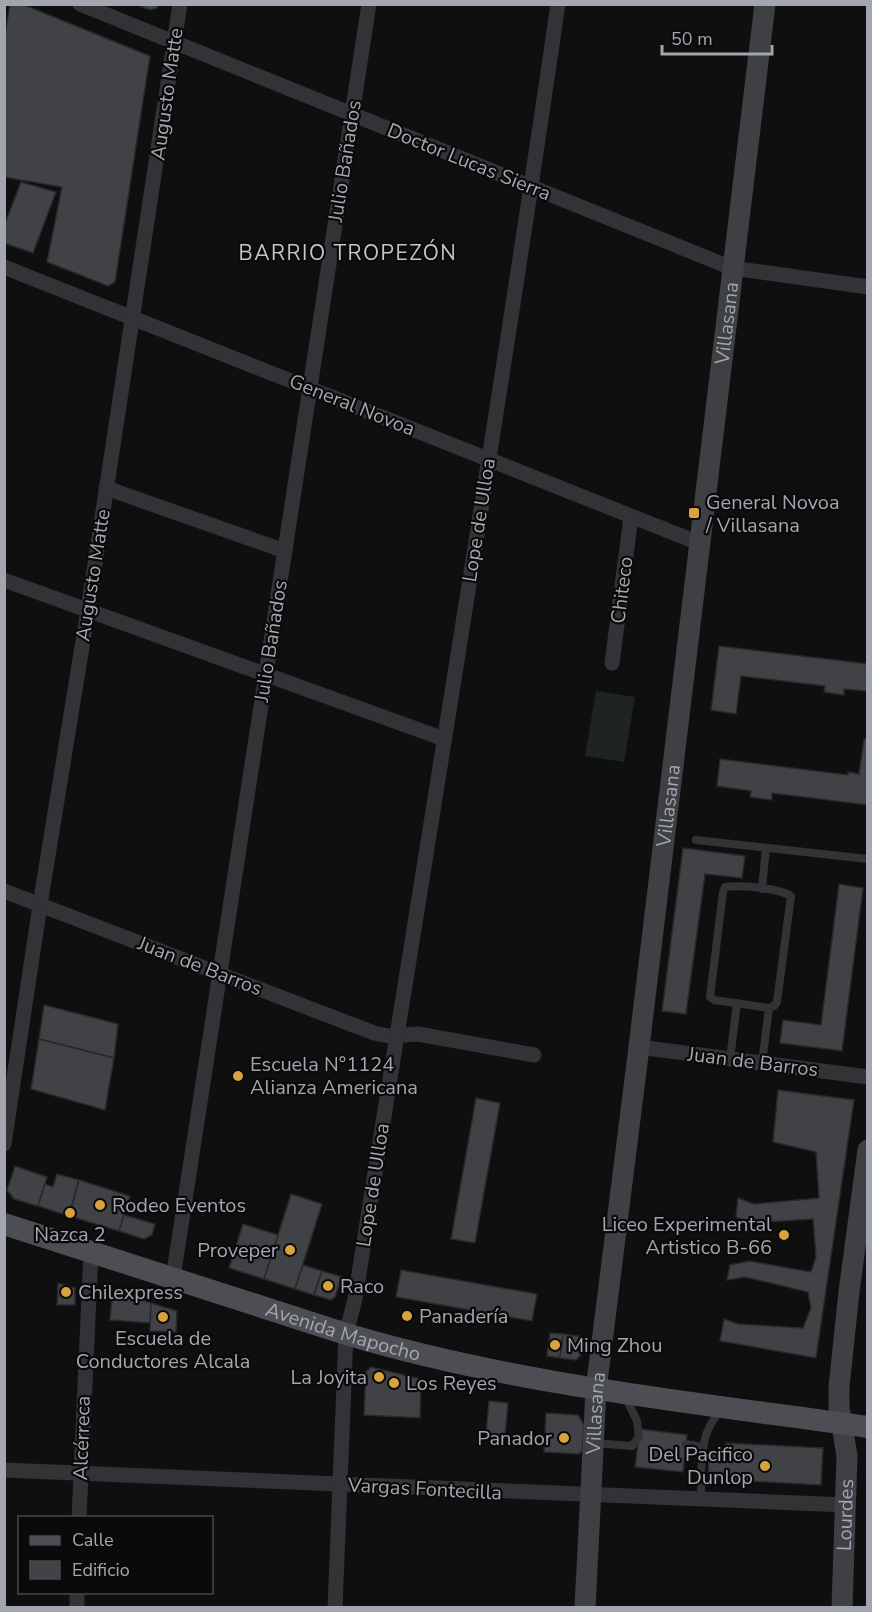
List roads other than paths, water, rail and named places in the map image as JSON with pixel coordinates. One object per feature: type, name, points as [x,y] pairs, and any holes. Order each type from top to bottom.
[{"type":"main road","name":"Avenida Mapocho","points":[[4,1224],[346,1334],[395,1347],[596,1390],[867,1427]]},
{"type":"street","name":"Doctor Lucas Sierra","points":[[80,4],[732,268],[867,287]]},
{"type":"street","name":"Augusto Matte","points":[[4,1144],[180,4]]},
{"type":"street","name":"Julio Bañados","points":[[173,1278],[369,4]]},
{"type":"street","name":"Lope de Ulloa","points":[[335,1608],[346,1334],[355,1299],[532,186],[558,4]]},
{"type":"street","name":"Villasana","points":[[585,1608],[596,1390],[765,4]]},
{"type":"street","name":"General Novoa","points":[[4,267],[699,543]]},
{"type":"street","points":[[106,488],[285,551]]},
{"type":"street","name":"Chiteco","points":[[612,663],[631,517]]},
{"type":"street","points":[[4,580],[444,739]]},
{"type":"street","name":"Juan de Barros","points":[[4,891],[374,1033],[397,1035]]},
{"type":"street","points":[[397,1035],[418,1034],[534,1055]]},
{"type":"street","name":"Juan de Barros","points":[[639,1047],[867,1077]]},
{"type":"street","name":"Lourdes","points":[[842,1608],[848,1456],[838,1407],[838,1387],[867,1150]]},
{"type":"street","name":"Alcérreca","points":[[79,1516],[92,1252]]},
{"type":"street","name":"Vargas Fontecilla","points":[[4,1470],[846,1505]]},
{"type":"lane","points":[[696,840],[867,859]]},
{"type":"lane","points":[[762,889],[766,848]]},
{"type":"lane","points":[[725,887],[786,893],[791,896],[777,1002],[769,1008],[737,1004],[714,1000],[710,997],[725,887]]},
{"type":"lane","points":[[730,1059],[737,1004]]},
{"type":"lane","points":[[762,1064],[769,1008]]},
{"type":"lane","points":[[593,1443],[633,1446],[639,1437],[637,1421],[625,1394]]},
{"type":"lane","points":[[701,1500],[703,1447],[708,1427],[724,1408]]},
{"type":"lane","points":[[686,1444],[703,1447]]},
{"type":"place","name":"General Novoa / Villasana","points":[[694,513]]},
{"type":"place","name":"Escuela N°1124 Alianza Americana","points":[[238,1076]]},
{"type":"place","name":"Rodeo Eventos","points":[[100,1205]]},
{"type":"place","name":"Nazca 2","points":[[70,1213]]},
{"type":"place","name":"Liceo Experimental Artistico B-66","points":[[784,1235]]},
{"type":"place","name":"Proveper","points":[[290,1250]]},
{"type":"place","name":"Raco","points":[[328,1286]]},
{"type":"place","name":"Chilexpress","points":[[66,1292]]},
{"type":"place","name":"Panadería","points":[[407,1316]]},
{"type":"place","name":"Escuela de Conductores Alcala","points":[[163,1317]]},
{"type":"place","name":"Ming Zhou","points":[[555,1345]]},
{"type":"place","name":"La Joyita","points":[[379,1377]]},
{"type":"place","name":"Los Reyes","points":[[394,1383]]},
{"type":"place","name":"Panador","points":[[564,1438]]},
{"type":"place","name":"Del Pacifico Dunlop","points":[[765,1466]]},
{"type":"district","name":"BARRIO TROPEZÓN","points":[[348,253]]}]
